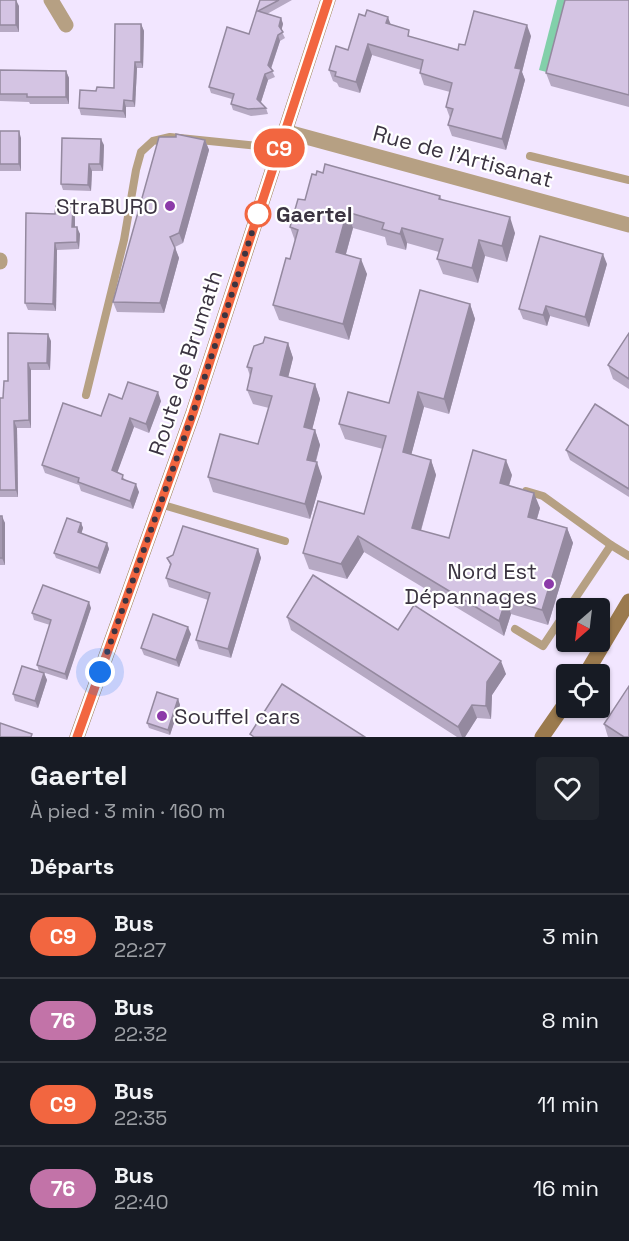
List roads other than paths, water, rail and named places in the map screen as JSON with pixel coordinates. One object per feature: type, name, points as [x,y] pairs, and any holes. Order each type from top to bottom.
[{"type":"main road","name":"Route de Brumath","points":[[77,736],[193,413],[328,0]]},
{"type":"main road","points":[[592,664],[629,601]]},
{"type":"main road","points":[[546,736],[557,718]]},
{"type":"street","points":[[51,0],[66,25]]},
{"type":"street","name":"Rue de l'Artisanat","points":[[284,131],[629,225]]},
{"type":"lane","points":[[86,395],[124,240],[141,152],[153,141],[170,137],[279,147]]},
{"type":"lane","points":[[530,156],[629,180]]},
{"type":"lane","points":[[516,488],[543,496],[629,556]]},
{"type":"lane","points":[[160,504],[285,541]]},
{"type":"lane","points":[[575,598],[611,545]]},
{"type":"lane","points":[[515,629],[543,646],[556,626]]},
{"type":"place","name":"StraBURO","points":[[170,206]]},
{"type":"place","name":"Gaertel","points":[[258,214]]},
{"type":"place","name":"Nord Est Dépannages","points":[[549,584]]},
{"type":"place","name":"Souffel cars","points":[[162,716]]}]
